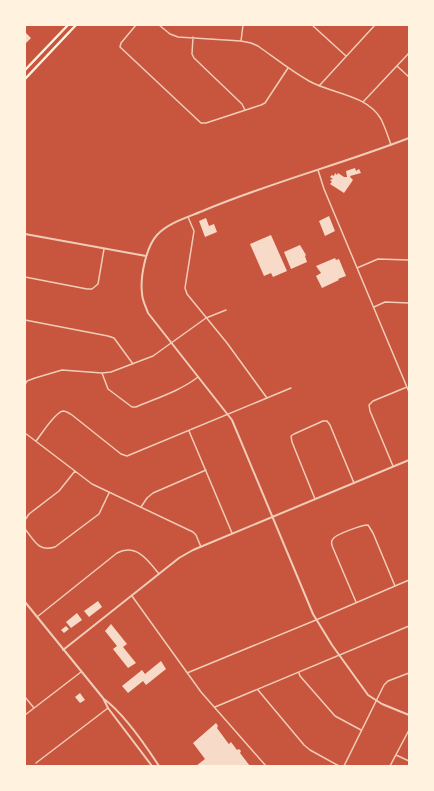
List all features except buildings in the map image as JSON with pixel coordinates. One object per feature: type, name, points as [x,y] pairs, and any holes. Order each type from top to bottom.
[{"type":"main road","points":[[25,70],[68,25]]},
{"type":"main road","points":[[25,79],[76,25]]},
{"type":"main road","points":[[57,37],[61,41]]},
{"type":"street","points":[[136,25],[121,43],[120,47],[201,123],[206,123],[245,111],[265,103],[289,68]]},
{"type":"street","points":[[159,25],[170,34],[178,37],[241,41],[258,46],[289,68],[319,86],[368,104],[381,120],[391,145]]},
{"type":"street","points":[[241,41],[243,25]]},
{"type":"street","points":[[312,25],[347,56]]},
{"type":"street","points":[[319,86],[375,25]]},
{"type":"street","points":[[193,37],[192,54],[194,58],[242,104],[245,111]]},
{"type":"street","points":[[363,102],[409,53]]},
{"type":"street","points":[[397,66],[409,77]]},
{"type":"street","points":[[409,138],[259,189],[166,227],[151,243],[146,256],[142,278],[142,293],[144,304],[148,313],[232,420],[316,620],[368,695],[377,701],[409,715]]},
{"type":"street","points":[[318,170],[324,190],[409,392]]},
{"type":"street","points":[[188,217],[194,231],[185,288],[187,294],[227,343],[267,398]]},
{"type":"street","points":[[25,234],[146,256]]},
{"type":"street","points":[[25,277],[92,289],[98,284],[104,249]]},
{"type":"street","points":[[357,268],[378,259],[409,260]]},
{"type":"street","points":[[374,307],[385,302],[409,303]]},
{"type":"street","points":[[25,385],[27,381],[62,370],[102,373],[111,372],[152,356],[206,318],[226,310]]},
{"type":"street","points":[[25,320],[114,338],[132,364]]},
{"type":"street","points":[[102,373],[108,389],[132,407],[136,407],[188,385],[198,377]]},
{"type":"street","points":[[393,466],[370,411],[369,405],[373,401],[407,387]]},
{"type":"street","points":[[36,441],[56,415],[65,411],[121,454],[127,456],[291,388]]},
{"type":"street","points":[[315,499],[292,442],[291,436],[323,421],[330,425],[354,482]]},
{"type":"street","points":[[189,431],[233,533]]},
{"type":"street","points":[[25,432],[92,484],[193,532],[201,547]]},
{"type":"street","points":[[63,650],[179,558],[233,533],[409,460]]},
{"type":"street","points":[[141,508],[152,493],[206,470]]},
{"type":"street","points":[[25,520],[29,514],[59,492],[74,471]]},
{"type":"street","points":[[25,526],[39,546],[47,550],[55,547],[99,514],[109,493]]},
{"type":"street","points":[[356,602],[331,543],[336,536],[361,526],[368,525],[373,533],[396,586]]},
{"type":"street","points":[[37,617],[124,549],[132,550],[144,556],[159,574]]},
{"type":"street","points":[[187,673],[409,580]]},
{"type":"street","points":[[132,596],[214,708],[266,766]]},
{"type":"street","points":[[25,602],[81,672],[103,698],[112,705],[159,766]]},
{"type":"street","points":[[214,708],[409,626]]},
{"type":"street","points":[[25,715],[81,672]]},
{"type":"street","points":[[299,673],[335,716],[361,730]]},
{"type":"street","points":[[344,766],[384,685],[388,681],[409,673]]},
{"type":"street","points":[[258,690],[304,745],[310,750],[339,766]]},
{"type":"street","points":[[25,697],[34,708]]},
{"type":"street","points":[[103,698],[108,708],[152,766]]},
{"type":"street","points":[[36,763],[108,708]]},
{"type":"street","points":[[390,766],[409,730]]},
{"type":"street","points":[[139,749],[144,745]]},
{"type":"street","points":[[396,755],[409,761]]}]
